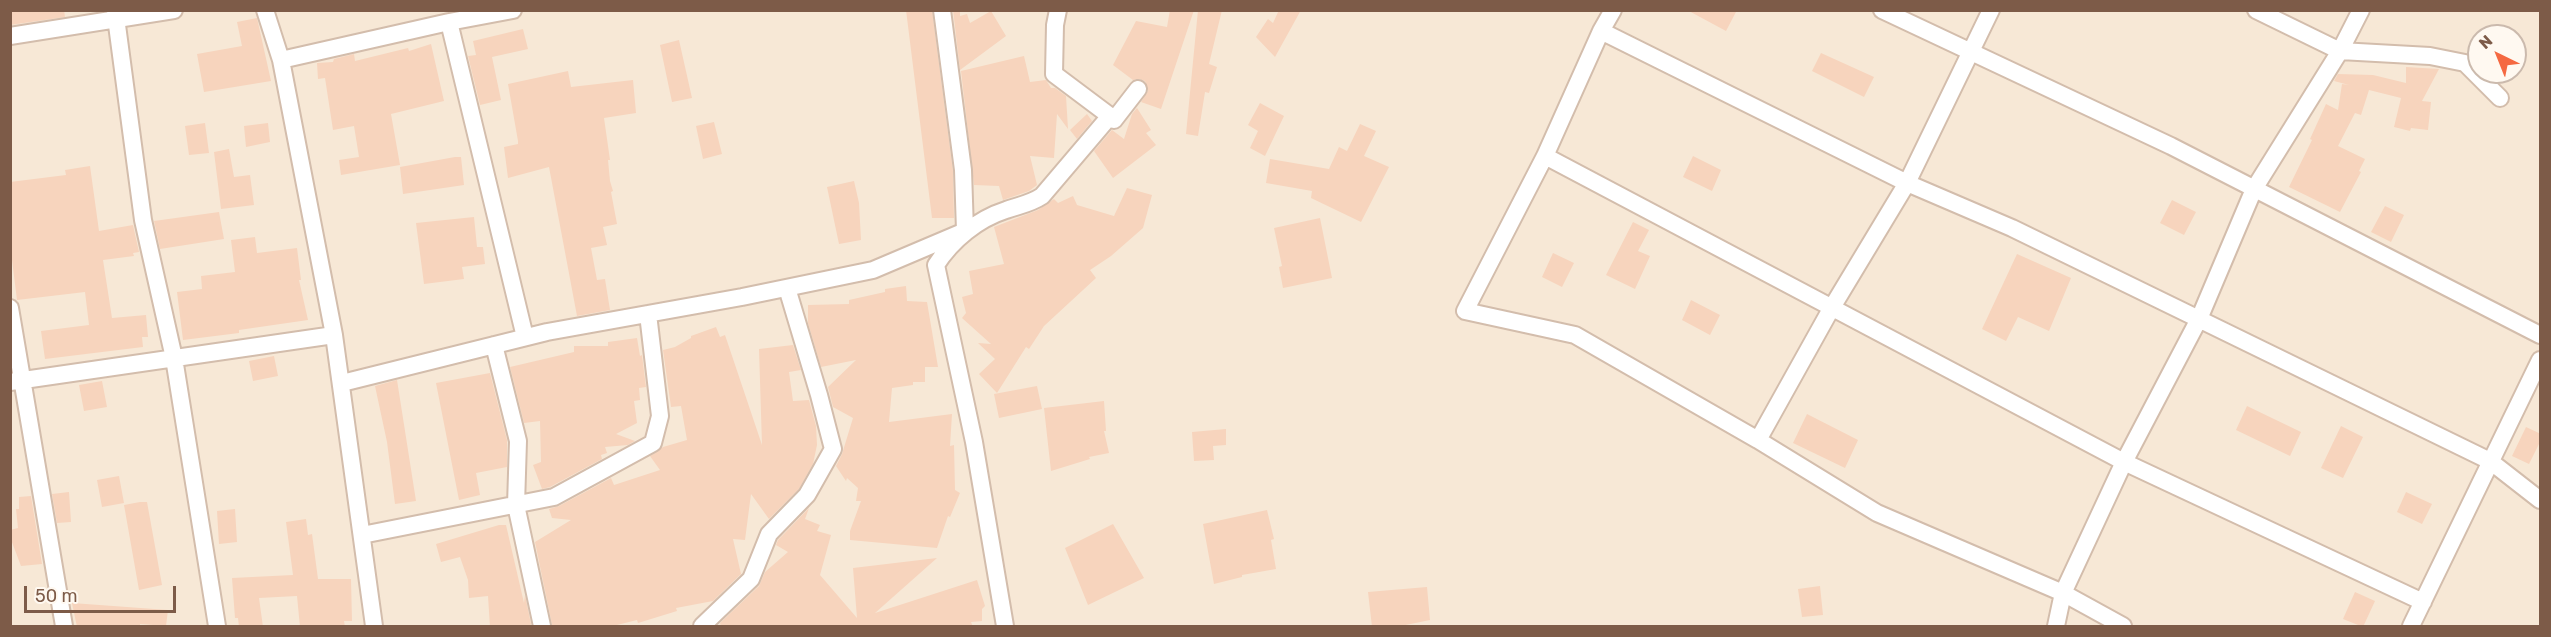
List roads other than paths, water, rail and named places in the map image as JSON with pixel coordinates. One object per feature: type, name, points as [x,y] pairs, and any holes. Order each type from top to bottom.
[{"type":"street","points":[[10,36],[116,15],[174,10]]},
{"type":"street","points":[[265,10],[281,60],[334,334],[374,627]]},
{"type":"street","points":[[281,60],[513,10]]},
{"type":"street","points":[[942,10],[963,170],[965,231],[946,249],[936,265],[974,442],[1005,627]]},
{"type":"street","points":[[1058,10],[1055,25],[1054,74],[1114,120],[1138,89]]},
{"type":"street","points":[[1613,10],[1600,31],[1545,156],[1465,311],[1575,335],[1758,440],[1877,513],[2063,593],[2123,627]]},
{"type":"street","points":[[1882,10],[2160,141],[2541,335]]},
{"type":"street","points":[[1758,440],[1831,309],[1907,183],[1990,10]]},
{"type":"street","points":[[2256,10],[2340,51],[2430,56],[2465,63],[2500,98]]},
{"type":"street","points":[[2056,627],[2063,593],[2124,462],[2199,319],[2254,189],[2340,51],[2361,10]]},
{"type":"street","points":[[116,15],[143,220],[174,358],[217,627]]},
{"type":"street","points":[[449,22],[525,337]]},
{"type":"street","points":[[1600,31],[1907,183],[2012,228],[2490,461],[2541,500]]},
{"type":"street","points":[[342,383],[525,337],[873,270],[965,231],[1004,210],[1029,204],[1042,196],[1110,116]]},
{"type":"street","points":[[1545,156],[2124,462],[2422,602]]},
{"type":"street","points":[[702,627],[751,579],[769,534],[807,495],[833,449],[787,288]]},
{"type":"street","points":[[10,308],[17,381],[64,627]]},
{"type":"street","points":[[362,536],[554,497],[653,443],[660,416],[648,314]]},
{"type":"street","points":[[17,381],[334,334]]},
{"type":"street","points":[[494,345],[518,441],[516,505],[542,627]]},
{"type":"street","points":[[2411,627],[2541,360]]}]
